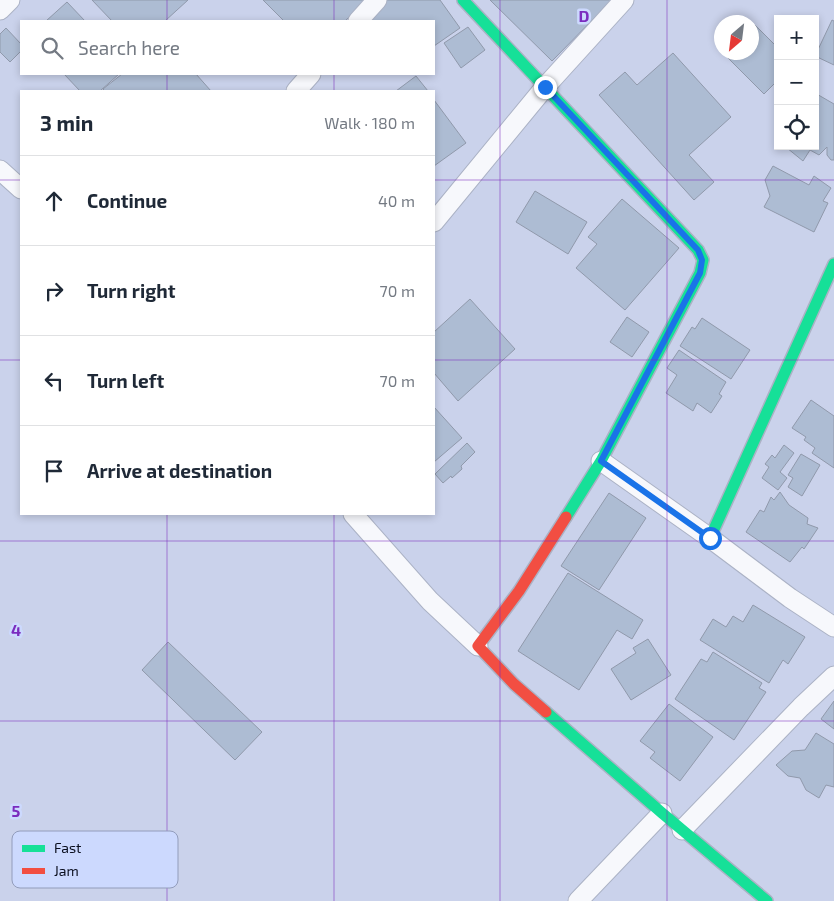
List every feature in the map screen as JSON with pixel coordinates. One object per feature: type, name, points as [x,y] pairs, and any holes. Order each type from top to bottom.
[{"type":"street","points":[[0,10],[10,0]]},
{"type":"street","points":[[359,20],[378,0]]},
{"type":"street","points":[[435,221],[545,87],[624,0]]},
{"type":"street","points":[[468,2],[698,250],[702,260],[700,273],[601,461],[519,591],[478,646]]},
{"type":"street","points":[[297,90],[310,75]]},
{"type":"street","points":[[0,170],[20,188]]},
{"type":"street","points":[[710,538],[834,264]]},
{"type":"street","points":[[601,461],[710,538],[790,598],[834,627]]},
{"type":"street","points":[[354,515],[430,601],[478,646],[514,684],[662,813],[767,901]]},
{"type":"street","points":[[682,830],[801,707],[834,676]]},
{"type":"street","points":[[578,901],[662,813]]},
{"type":"building","points":[[92,0],[188,0],[166,20],[111,20]]},
{"type":"building","points":[[263,0],[367,0],[346,20],[283,20]]},
{"type":"building","points":[[378,0],[440,0],[460,28],[435,45],[435,20],[358,20]]},
{"type":"building","points":[[490,0],[612,0],[552,61]]},
{"type":"building","points":[[67,2],[84,20],[47,20]]},
{"type":"building","points":[[832,20],[834,21],[834,65],[819,58],[819,48]]},
{"type":"building","points":[[468,27],[485,50],[461,68],[444,43]]},
{"type":"building","points":[[6,28],[20,43],[20,52],[10,62],[0,52],[0,34]]},
{"type":"building","points":[[759,29],[774,44],[774,84],[764,94],[730,60],[759,60]]},
{"type":"building","points":[[673,53],[731,117],[689,155],[714,182],[694,200],[599,95],[625,72],[637,85]]},
{"type":"building","points":[[65,75],[118,75],[101,90],[79,90]]},
{"type":"building","points":[[121,75],[197,75],[210,90],[104,90]]},
{"type":"building","points":[[416,76],[427,90],[397,90]]},
{"type":"building","points":[[819,95],[834,104],[834,160],[831,160],[827,155],[827,147],[819,155],[810,150],[819,150]]},
{"type":"building","points":[[435,101],[466,143],[435,165]]},
{"type":"building","points":[[789,150],[810,150],[803,161]]},
{"type":"building","points":[[773,166],[809,185],[814,176],[831,188],[823,201],[828,203],[814,232],[764,207],[770,196],[765,180]]},
{"type":"building","points":[[535,191],[587,222],[568,254],[516,222]]},
{"type":"building","points":[[622,199],[679,248],[625,310],[576,268],[597,244],[588,237]]},
{"type":"building","points":[[470,299],[515,349],[458,401],[435,374],[435,331]]},
{"type":"building","points":[[627,317],[649,332],[632,357],[610,342]]},
{"type":"building","points":[[702,318],[750,350],[731,379],[680,346],[692,327],[695,329]]},
{"type":"building","points":[[679,350],[726,382],[719,394],[722,396],[711,413],[697,403],[693,411],[666,393],[677,375],[667,368]]},
{"type":"building","points":[[811,400],[834,416],[834,468],[812,453],[815,448],[804,440],[806,437],[792,428]]},
{"type":"building","points":[[435,408],[462,438],[435,461]]},
{"type":"building","points":[[467,443],[475,452],[461,466],[462,469],[443,483],[435,474]]},
{"type":"building","points":[[784,445],[794,453],[780,472],[787,478],[778,490],[762,478],[769,467],[765,464],[772,455],[775,458]]},
{"type":"building","points":[[801,454],[820,465],[802,496],[788,487],[793,478],[788,475]]},
{"type":"building","points":[[780,492],[789,505],[808,518],[807,524],[818,528],[804,549],[802,547],[790,562],[746,532],[760,510],[764,512],[771,497],[774,500]]},
{"type":"building","points":[[609,493],[646,518],[599,590],[561,566]]},
{"type":"building","points":[[568,573],[643,620],[632,639],[617,630],[579,690],[518,651]]},
{"type":"building","points":[[753,605],[805,637],[788,664],[783,660],[769,683],[700,640],[713,619],[726,627],[733,616],[743,622]]},
{"type":"building","points":[[648,639],[671,675],[631,700],[611,669],[636,653],[633,648]]},
{"type":"building","points":[[168,642],[262,732],[235,760],[142,670]]},
{"type":"building","points":[[713,652],[762,683],[759,688],[766,692],[734,740],[675,699],[701,659],[707,662]]},
{"type":"building","points":[[834,701],[834,729],[821,719]]},
{"type":"building","points":[[669,704],[713,737],[680,781],[650,758],[655,752],[640,741]]},
{"type":"building","points":[[816,733],[834,744],[834,787],[826,785],[819,798],[806,790],[800,778],[788,776],[776,765],[792,751],[805,750]]},
{"type":"traffic: fast","points":[[463,0],[698,250],[703,260],[700,273],[601,461],[566,517]]},
{"type":"traffic: fast","points":[[710,538],[834,264]]},
{"type":"traffic: fast","points":[[546,712],[767,901]]},
{"type":"traffic: jam","points":[[546,712],[514,684],[478,646],[519,591],[566,517]]},
{"type":"route","points":[[545,87],[698,250],[702,260],[700,273],[601,461],[710,538]]}]
